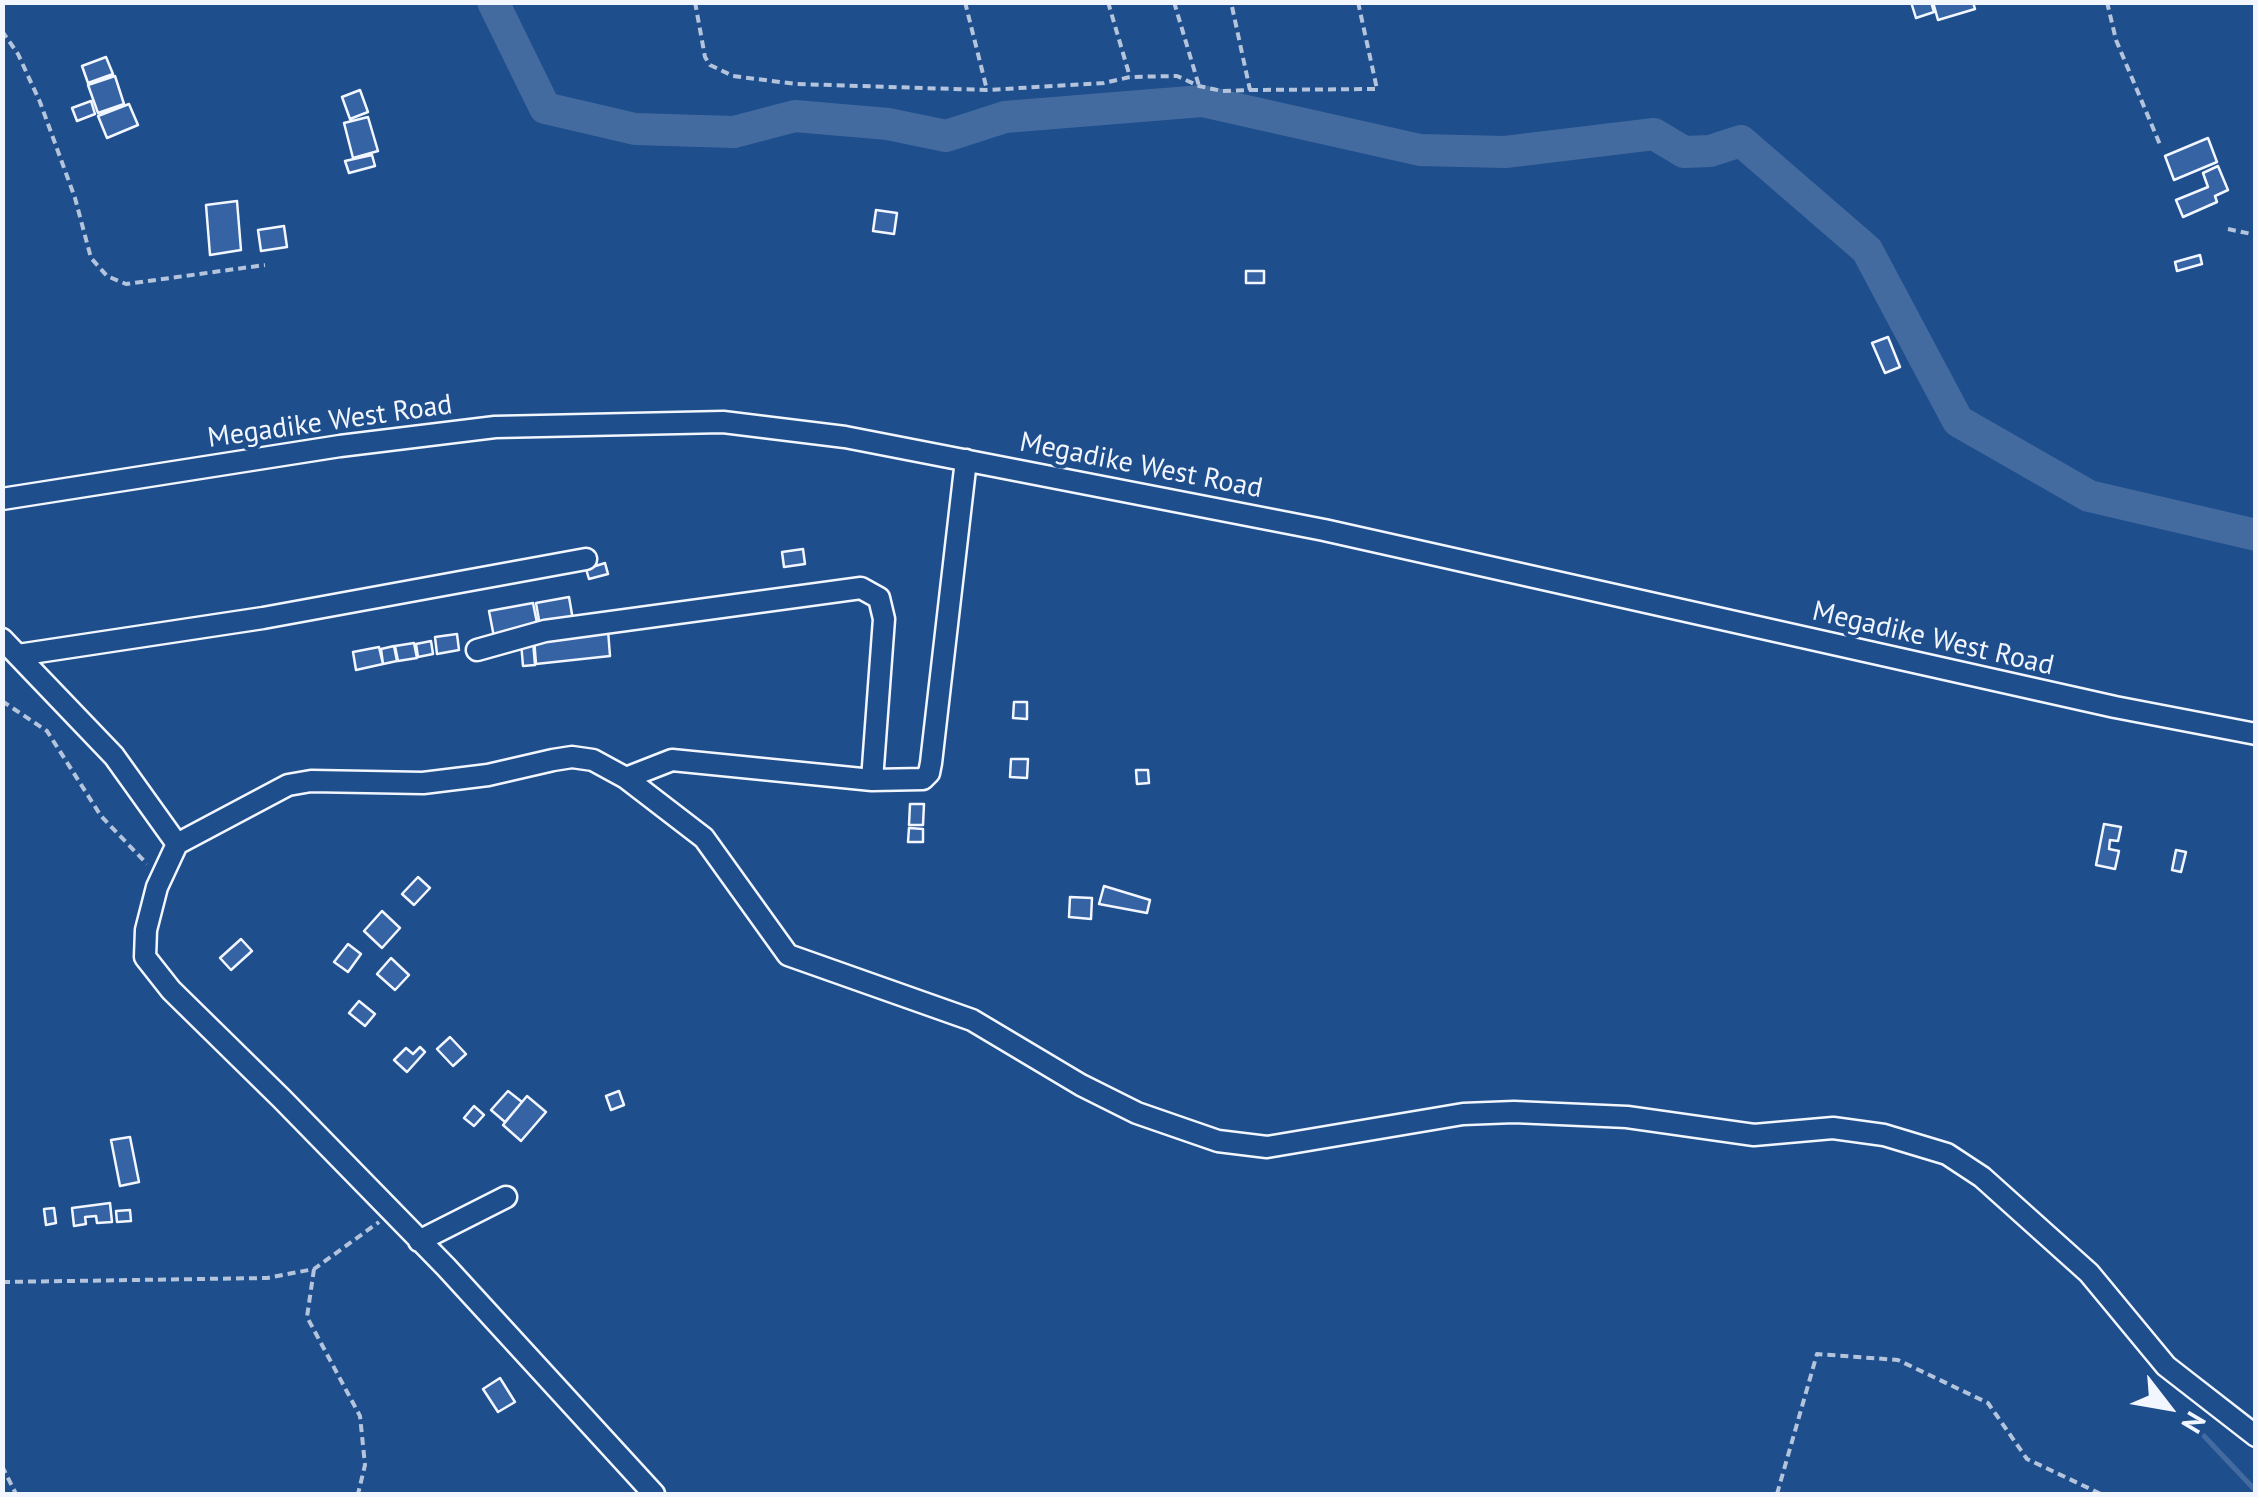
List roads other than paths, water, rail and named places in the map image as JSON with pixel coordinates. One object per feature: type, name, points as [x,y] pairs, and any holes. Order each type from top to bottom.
[{"type":"street","name":"Megadike West Road","points":[[2,500],[340,446],[495,427],[723,422],[845,437],[1324,530],[2003,682],[2256,734]]},
{"type":"street","points":[[626,778],[672,760],[872,780],[923,779],[928,773],[966,460]]},
{"type":"street","points":[[18,655],[263,618],[586,559]]},
{"type":"street","points":[[478,650],[545,631],[861,588],[879,598],[884,620],[872,780]]},
{"type":"street","points":[[2,640],[114,756],[177,844]]},
{"type":"street","points":[[654,1494],[420,1241],[171,990],[145,957],[146,930],[156,887],[177,844],[276,791],[311,781],[424,783],[488,775],[572,757],[592,760],[626,778],[704,838],[788,955],[972,1020],[1081,1085],[1138,1113],[1218,1141],[1268,1147],[1462,1114],[1514,1112],[1627,1118],[1754,1135],[1833,1128],[1884,1134],[1947,1154],[1982,1177],[2089,1273],[2166,1366],[2256,1436]]},
{"type":"street","points":[[420,1241],[506,1197]]},
{"type":"waterway","points":[[493,2],[545,108],[635,129],[734,132],[795,116],[888,124],[946,136],[1005,117],[1202,101],[1420,150],[1505,152],[1654,134],[1684,152],[1710,151],[1741,141],[1867,250],[1958,421],[2089,496],[2256,535]]},
{"type":"waterway","points":[[2204,1436],[2256,1491]]}]
